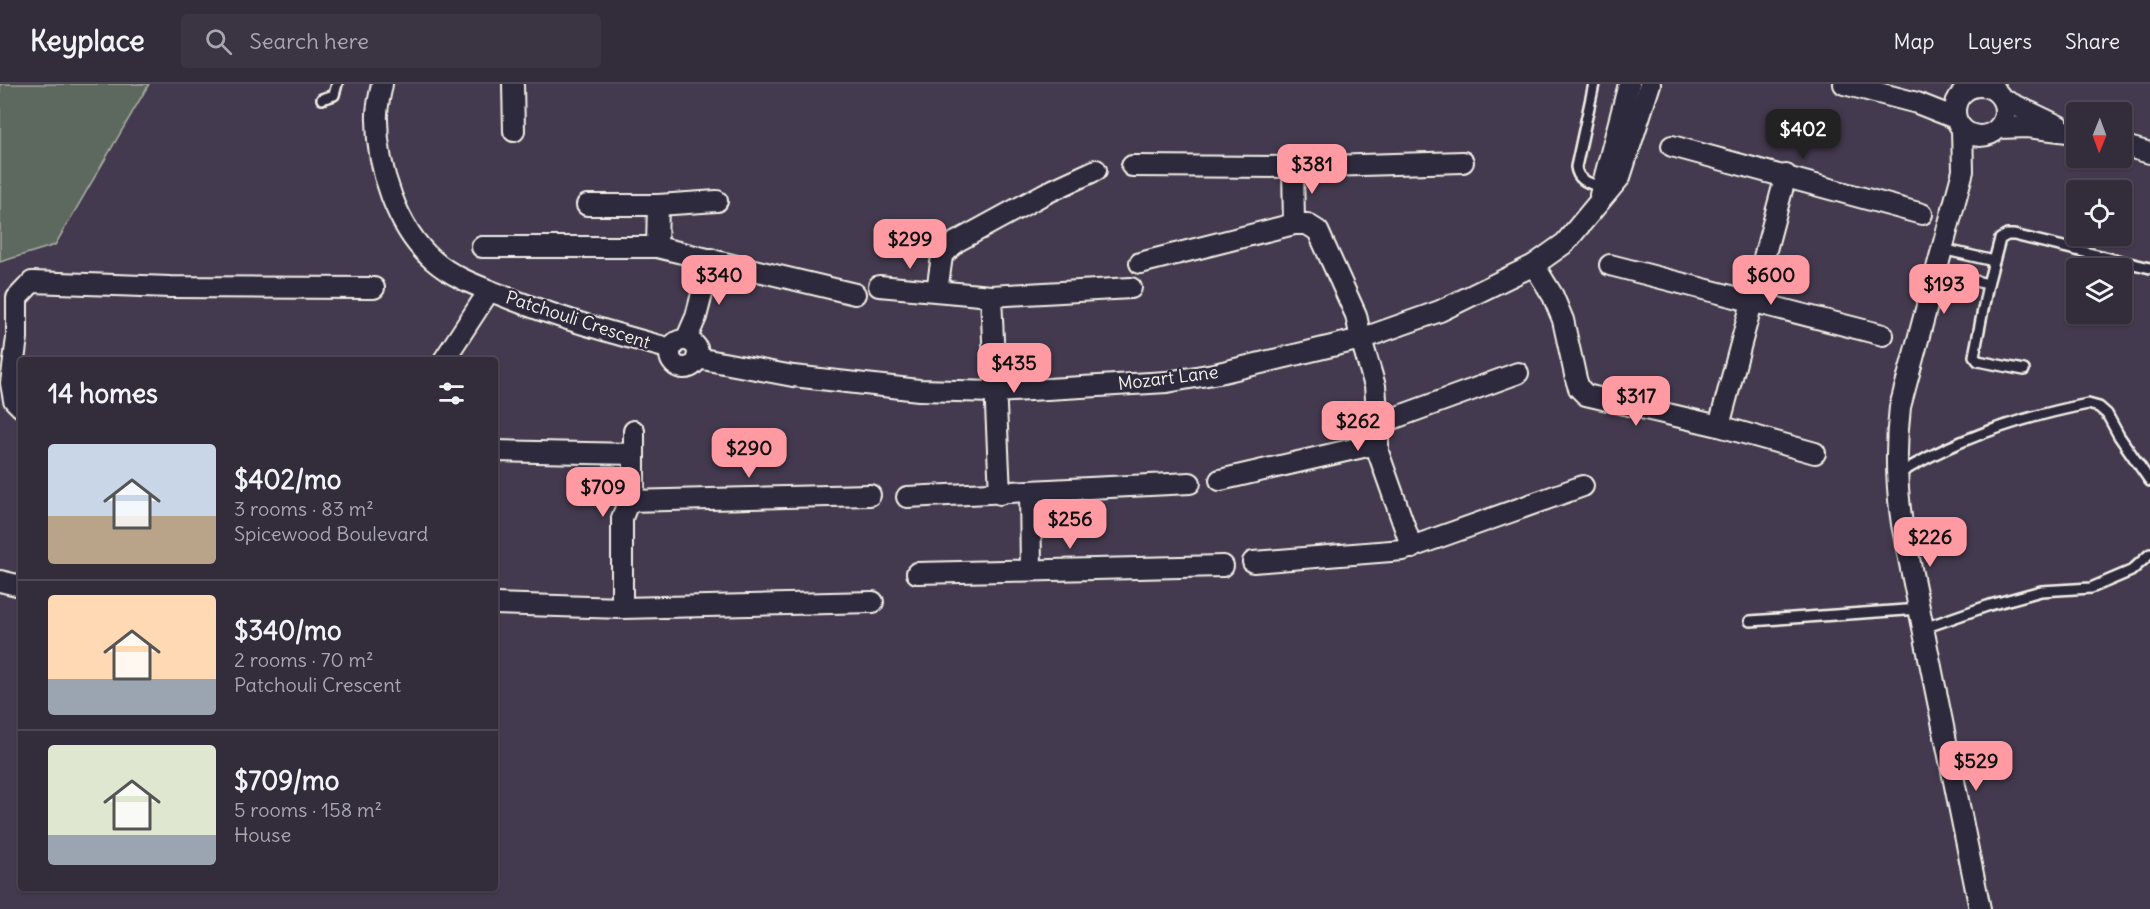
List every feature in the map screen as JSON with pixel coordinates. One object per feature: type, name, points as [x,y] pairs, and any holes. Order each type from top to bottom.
[{"type":"street","name":"Patchouli Crescent","points":[[382,84],[376,121],[392,198],[400,217],[432,259],[452,273],[489,291],[568,321],[678,344]]},
{"type":"street","points":[[513,84],[514,131]]},
{"type":"street","name":"Mozart Lane","points":[[1600,196],[1629,84]]},
{"type":"street","name":"Mozart Lane","points":[[678,344],[696,348],[696,358],[793,376],[919,390],[995,392],[1167,382],[1219,373],[1361,339],[1426,317],[1534,265],[1565,243],[1600,196],[1620,177],[1650,84]]},
{"type":"street","points":[[1844,84],[1917,103],[1958,124],[1973,136],[2027,127],[2066,131]]},
{"type":"street","points":[[1949,84],[1969,88],[1984,86],[1991,88],[2002,99],[2066,130]]},
{"type":"street","points":[[1969,88],[1956,100],[1963,171],[1900,407],[1896,475],[1902,524],[1980,909]]},
{"type":"street","points":[[1963,171],[2005,113],[2002,99]]},
{"type":"street","points":[[1672,146],[1786,175],[1922,214]]},
{"type":"street","points":[[2132,148],[2150,153]]},
{"type":"street","points":[[1132,166],[1293,166],[1463,162]]},
{"type":"street","points":[[1293,166],[1294,224]]},
{"type":"street","points":[[937,291],[942,256],[956,242],[1044,194],[1096,170]]},
{"type":"street","points":[[1719,426],[1786,175]]},
{"type":"street","points":[[587,205],[717,201]]},
{"type":"street","points":[[657,247],[658,204]]},
{"type":"street","points":[[1140,263],[1294,224],[1312,226],[1321,235],[1351,300],[1375,386],[1378,424],[1376,444],[1412,548]]},
{"type":"street","points":[[482,247],[657,247],[855,294]]},
{"type":"street","points":[[678,344],[696,317],[711,259]]},
{"type":"street","points":[[1534,265],[1553,296],[1563,320],[1576,379],[1582,392],[1595,398],[1719,426],[1815,453]]},
{"type":"street","points":[[1610,265],[1883,335]]},
{"type":"street","points":[[18,404],[14,400],[11,383],[17,338],[8,318],[23,289],[32,282],[170,287],[374,288]]},
{"type":"street","points":[[879,286],[991,296],[1131,288]]},
{"type":"street","points":[[446,357],[489,291]]},
{"type":"street","points":[[991,296],[1000,494]]},
{"type":"street","points":[[1378,424],[1518,373]]},
{"type":"street","points":[[622,608],[622,518],[634,487],[634,431]]},
{"type":"street","points":[[1220,480],[1376,444]]},
{"type":"street","points":[[498,451],[634,454]]},
{"type":"street","points":[[907,497],[1030,493],[1190,483]]},
{"type":"street","points":[[1252,562],[1373,554],[1412,548],[1583,486]]},
{"type":"street","points":[[1030,493],[1031,569]]},
{"type":"street","points":[[628,501],[870,495]]},
{"type":"street","points":[[917,573],[1223,566]]},
{"type":"street","points":[[0,581],[18,585]]},
{"type":"street","points":[[498,604],[622,608],[873,602]]},
{"type":"lane","points":[[322,99],[334,95],[337,84]]},
{"type":"lane","points":[[1594,84],[1576,167],[1577,174],[1600,196]]},
{"type":"lane","points":[[2024,370],[1978,361],[1974,356],[1988,284],[2000,239],[2007,235],[2014,235],[2150,268]]},
{"type":"lane","points":[[1942,249],[1994,261]]},
{"type":"lane","points":[[1936,272],[1988,284]]},
{"type":"lane","points":[[1896,475],[1944,449],[1977,436],[2025,419],[2088,404],[2099,406],[2107,414],[2150,481]]},
{"type":"lane","points":[[1750,621],[1922,619],[1990,605],[2041,591],[2091,588],[2131,571],[2150,554]]},
{"type":"green space","points":[[0,84],[149,84],[55,245],[0,262]]}]
